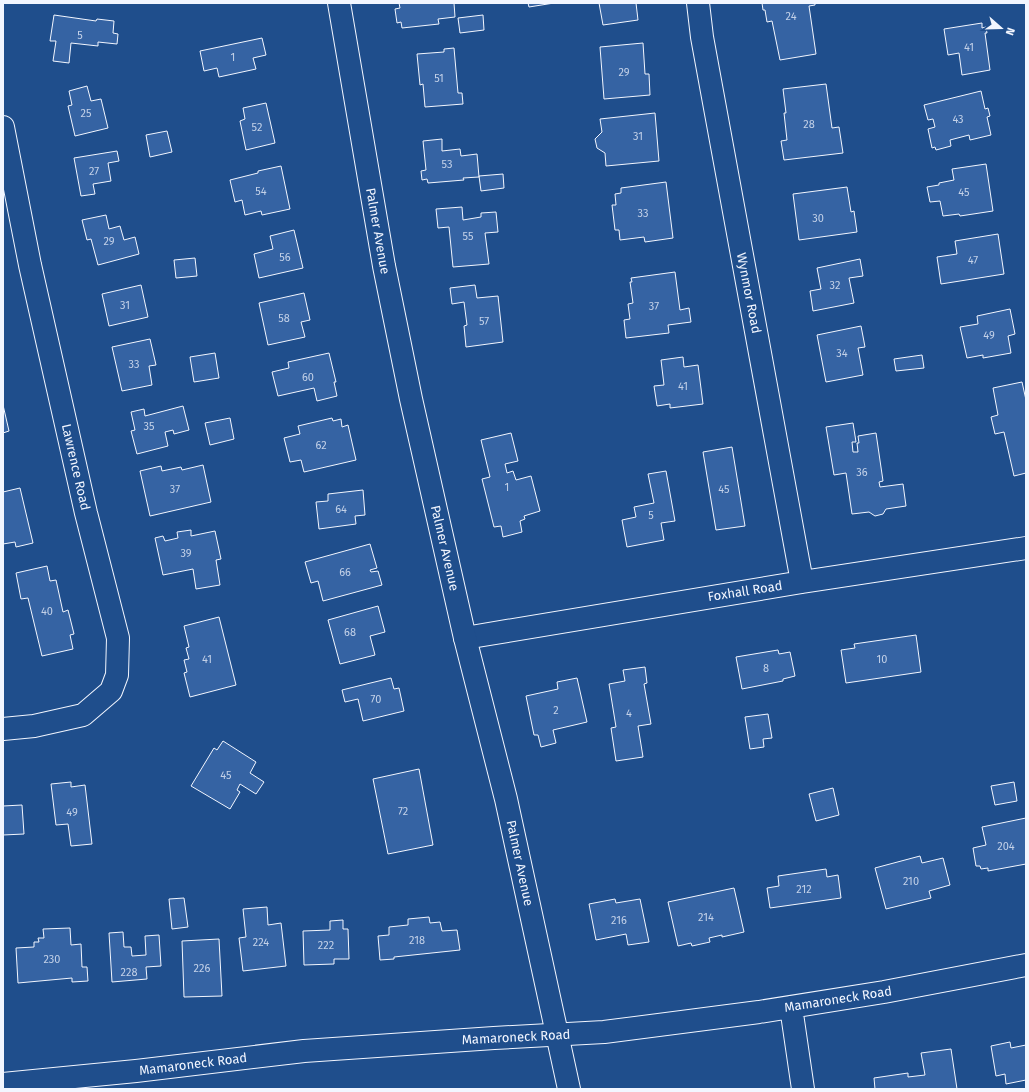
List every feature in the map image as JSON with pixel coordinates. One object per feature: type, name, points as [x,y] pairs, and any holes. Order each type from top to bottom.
[{"type":"street","name":"Palmer Avenue","points":[[339,3],[384,266],[411,399],[465,638],[506,799],[570,1089]]},
{"type":"street","name":"Wynmor Road","points":[[698,3],[702,37],[802,582]]},
{"type":"street","name":"Lawrence Road","points":[[3,127],[30,265],[86,513],[118,638],[117,675],[111,691],[83,715],[34,726],[3,729]]},
{"type":"street","name":"Foxhall Road","points":[[465,638],[802,582],[1026,548]]},
{"type":"street","name":"Mamaroneck Road","points":[[3,1084],[136,1071],[304,1051],[611,1031],[791,1007],[884,992],[1026,965]]},
{"type":"street","points":[[791,1007],[803,1089]]},
{"type":"building","points":[[399,3],[454,3],[455,17],[438,19],[439,24],[402,28],[401,22],[397,23],[395,9],[400,8]]},
{"type":"building","points":[[528,3],[554,3],[529,7]]},
{"type":"building","points":[[599,3],[636,3],[638,20],[603,25]]},
{"type":"building","points":[[762,3],[815,3],[815,5],[809,6],[816,54],[780,60],[772,21],[767,22]]},
{"type":"building","points":[[54,15],[96,21],[97,19],[114,21],[113,33],[118,34],[117,44],[98,42],[98,46],[71,43],[69,63],[53,61],[56,41],[50,41]]},
{"type":"building","points":[[483,15],[484,30],[460,33],[458,18]]},
{"type":"building","points":[[982,23],[982,28],[986,27],[987,33],[985,33],[990,70],[962,75],[959,53],[948,55],[944,29]]},
{"type":"building","points":[[262,38],[266,55],[253,58],[256,69],[219,77],[217,68],[204,71],[200,51]]},
{"type":"building","points":[[643,43],[645,74],[649,74],[650,95],[604,99],[600,47]]},
{"type":"building","points":[[454,48],[458,93],[462,93],[463,104],[425,107],[423,84],[420,85],[417,54],[444,52],[444,49]]},
{"type":"building","points":[[826,84],[832,128],[839,127],[843,153],[784,160],[781,141],[787,140],[783,89]]},
{"type":"building","points":[[87,86],[91,101],[101,99],[108,128],[75,136],[68,106],[72,105],[69,91]]},
{"type":"building","points":[[981,91],[985,109],[988,108],[990,116],[987,117],[991,135],[970,140],[969,135],[950,140],[951,146],[936,150],[935,147],[932,148],[928,129],[935,127],[933,119],[928,120],[924,105]]},
{"type":"building","points":[[266,103],[275,143],[246,150],[240,121],[245,119],[243,108]]},
{"type":"building","points":[[655,113],[659,161],[606,166],[605,153],[597,148],[595,139],[602,132],[600,119]]},
{"type":"building","points":[[167,131],[172,152],[150,157],[146,135]]},
{"type":"building","points":[[442,139],[442,151],[460,149],[461,156],[477,154],[479,177],[463,178],[464,180],[428,183],[427,179],[422,180],[421,171],[426,170],[423,141]]},
{"type":"building","points":[[117,151],[119,161],[108,163],[111,181],[93,184],[95,194],[81,196],[74,158]]},
{"type":"building","points":[[986,164],[993,211],[960,216],[959,214],[943,216],[940,201],[930,202],[927,187],[954,180],[952,169]]},
{"type":"building","points":[[281,166],[290,209],[262,215],[261,211],[245,215],[242,200],[235,202],[230,180],[258,173],[258,171]]},
{"type":"building","points":[[503,174],[504,188],[481,191],[479,176]]},
{"type":"building","points":[[666,182],[673,238],[645,242],[644,237],[620,240],[619,230],[615,230],[612,205],[616,205],[615,194],[621,193],[621,188]]},
{"type":"building","points":[[847,187],[851,212],[854,211],[857,232],[799,240],[793,194]]},
{"type":"building","points":[[462,207],[463,220],[481,217],[481,213],[496,212],[498,232],[485,233],[489,264],[453,267],[449,227],[438,228],[436,209]]},
{"type":"building","points":[[106,215],[109,229],[120,226],[124,240],[135,237],[139,254],[98,265],[91,239],[87,240],[82,220]]},
{"type":"building","points":[[294,230],[303,268],[259,278],[254,254],[273,249],[270,236]]},
{"type":"building","points":[[998,234],[1004,274],[941,284],[937,257],[957,254],[955,241]]},
{"type":"building","points":[[195,258],[197,276],[176,278],[174,260]]},
{"type":"building","points":[[860,259],[863,276],[849,278],[854,303],[813,311],[810,291],[821,289],[817,268]]},
{"type":"building","points":[[675,272],[680,310],[689,308],[691,322],[668,325],[669,333],[626,338],[624,320],[630,319],[628,304],[633,303],[630,282],[632,282],[631,278]]},
{"type":"building","points":[[141,285],[148,317],[109,326],[102,294]]},
{"type":"building","points":[[475,285],[477,298],[498,296],[503,342],[466,347],[464,326],[467,325],[464,302],[452,304],[450,288]]},
{"type":"building","points":[[304,293],[310,320],[301,322],[305,337],[268,345],[259,303]]},
{"type":"building","points":[[1010,309],[1015,334],[1008,336],[1011,353],[983,358],[983,355],[967,358],[960,327],[978,324],[977,316]]},
{"type":"building","points":[[861,326],[865,347],[858,348],[863,375],[826,382],[817,335]]},
{"type":"building","points":[[150,339],[156,365],[149,366],[152,385],[122,391],[112,347]]},
{"type":"building","points":[[215,353],[219,378],[194,382],[190,357]]},
{"type":"building","points":[[329,353],[336,382],[334,382],[337,396],[317,401],[314,388],[278,396],[272,372],[289,368],[288,362]]},
{"type":"building","points":[[922,355],[924,368],[896,371],[894,359]]},
{"type":"building","points":[[683,357],[684,367],[698,365],[703,404],[670,408],[670,404],[657,406],[654,386],[664,385],[661,360]]},
{"type":"building","points":[[1022,382],[1026,400],[1026,473],[1014,476],[1004,432],[995,434],[991,417],[998,415],[993,388]]},
{"type":"building","points":[[3,405],[9,431],[3,433]]},
{"type":"building","points":[[183,406],[189,430],[174,434],[173,430],[165,432],[168,446],[137,454],[131,431],[135,430],[131,412],[144,409],[145,416]]},
{"type":"building","points":[[230,418],[234,439],[210,445],[205,423]]},
{"type":"building","points":[[332,418],[333,421],[341,419],[342,427],[348,425],[356,460],[304,472],[301,460],[290,462],[284,438],[300,434],[298,426]]},
{"type":"building","points":[[853,423],[856,442],[852,442],[853,452],[858,452],[858,436],[876,433],[883,481],[879,482],[880,487],[903,484],[906,506],[886,509],[883,514],[875,516],[869,512],[852,514],[846,473],[834,475],[826,427]]},
{"type":"building","points":[[511,433],[518,461],[505,464],[507,473],[513,471],[516,480],[531,476],[540,511],[524,516],[525,519],[520,521],[522,532],[503,537],[501,526],[494,527],[482,479],[490,477],[481,440]]},
{"type":"building","points":[[732,447],[745,526],[716,530],[703,452]]},
{"type":"building","points":[[203,465],[211,502],[150,516],[140,471],[161,466],[162,471],[181,467],[182,470]]},
{"type":"building","points":[[666,471],[675,521],[661,523],[664,540],[627,547],[622,520],[636,517],[634,507],[654,503],[648,474]]},
{"type":"building","points":[[20,488],[33,543],[16,547],[15,542],[3,544],[3,492]]},
{"type":"building","points":[[363,490],[365,515],[355,516],[356,524],[319,529],[316,502],[328,501],[328,494]]},
{"type":"building","points":[[191,530],[191,536],[215,531],[221,559],[216,560],[220,585],[196,589],[193,569],[163,575],[155,538],[163,536],[165,541],[178,538],[177,532]]},
{"type":"building","points":[[370,544],[377,568],[370,570],[371,572],[378,571],[382,585],[323,601],[318,581],[311,583],[305,562]]},
{"type":"building","points":[[47,566],[50,581],[56,580],[63,612],[68,610],[74,634],[70,635],[73,649],[42,656],[28,598],[21,599],[16,573]]},
{"type":"building","points":[[378,606],[385,632],[370,636],[375,655],[340,664],[328,620]]},
{"type":"building","points":[[219,617],[236,685],[190,697],[184,673],[187,672],[184,660],[189,659],[186,648],[189,647],[184,626]]},
{"type":"building","points":[[916,635],[921,672],[846,683],[841,650],[855,648],[854,644]]},
{"type":"building","points":[[778,650],[779,654],[790,652],[795,676],[783,679],[783,681],[742,689],[736,657]]},
{"type":"building","points":[[645,667],[647,683],[644,684],[651,724],[638,726],[643,757],[616,761],[611,728],[616,727],[609,684],[625,681],[623,670]]},
{"type":"building","points":[[391,678],[394,689],[399,688],[404,711],[363,721],[358,699],[345,702],[342,690]]},
{"type":"building","points":[[577,678],[587,722],[553,730],[556,743],[541,747],[538,735],[534,735],[526,696],[558,689],[557,682]]},
{"type":"building","points":[[768,714],[772,738],[763,739],[764,747],[750,749],[745,717]]},
{"type":"building","points":[[223,741],[256,762],[250,773],[264,782],[256,794],[240,784],[237,790],[240,792],[230,809],[191,786],[214,748],[217,750]]},
{"type":"building","points":[[419,769],[433,845],[388,854],[373,779]]},
{"type":"building","points":[[71,782],[71,787],[85,785],[92,844],[71,846],[68,824],[56,825],[51,784]]},
{"type":"building","points":[[1014,782],[1017,801],[995,805],[991,786]]},
{"type":"building","points":[[833,788],[839,815],[816,821],[809,794]]},
{"type":"building","points":[[22,805],[24,834],[3,835],[3,806]]},
{"type":"building","points":[[1026,818],[1026,864],[988,871],[988,868],[981,869],[980,866],[976,866],[973,848],[986,845],[982,827]]},
{"type":"building","points":[[920,856],[922,863],[943,858],[950,885],[929,891],[931,898],[886,909],[875,868]]},
{"type":"building","points":[[826,869],[827,877],[838,875],[841,898],[770,908],[767,888],[779,886],[778,876]]},
{"type":"building","points":[[734,888],[744,932],[722,937],[722,935],[709,938],[710,942],[692,946],[691,943],[678,946],[668,902]]},
{"type":"building","points":[[184,898],[188,927],[172,929],[169,899]]},
{"type":"building","points":[[615,899],[616,903],[640,899],[649,942],[628,945],[626,934],[596,940],[589,904]]},
{"type":"building","points":[[267,907],[268,925],[281,923],[286,966],[243,971],[239,938],[246,937],[243,909]]},
{"type":"building","points":[[429,917],[430,923],[440,922],[442,931],[457,930],[460,950],[394,957],[394,959],[380,960],[378,936],[389,935],[389,927],[408,925],[408,919]]},
{"type":"building","points":[[343,920],[343,929],[348,929],[349,959],[334,959],[334,964],[304,965],[303,931],[330,930],[330,921]]},
{"type":"building","points":[[70,928],[71,945],[81,944],[82,967],[87,967],[88,981],[72,982],[72,978],[18,983],[16,948],[34,947],[34,942],[39,942],[38,938],[44,938],[43,929]]},
{"type":"building","points":[[123,932],[124,947],[131,947],[132,956],[146,955],[145,936],[159,935],[161,966],[146,967],[147,979],[112,982],[109,933]]},
{"type":"building","points":[[219,939],[222,996],[184,997],[182,941]]},
{"type":"building","points":[[1010,1042],[1011,1048],[1026,1045],[1026,1080],[1006,1084],[1005,1074],[996,1076],[991,1046]]},
{"type":"building","points":[[951,1049],[957,1089],[875,1089],[874,1078],[908,1073],[908,1077],[925,1075],[921,1053]]}]
